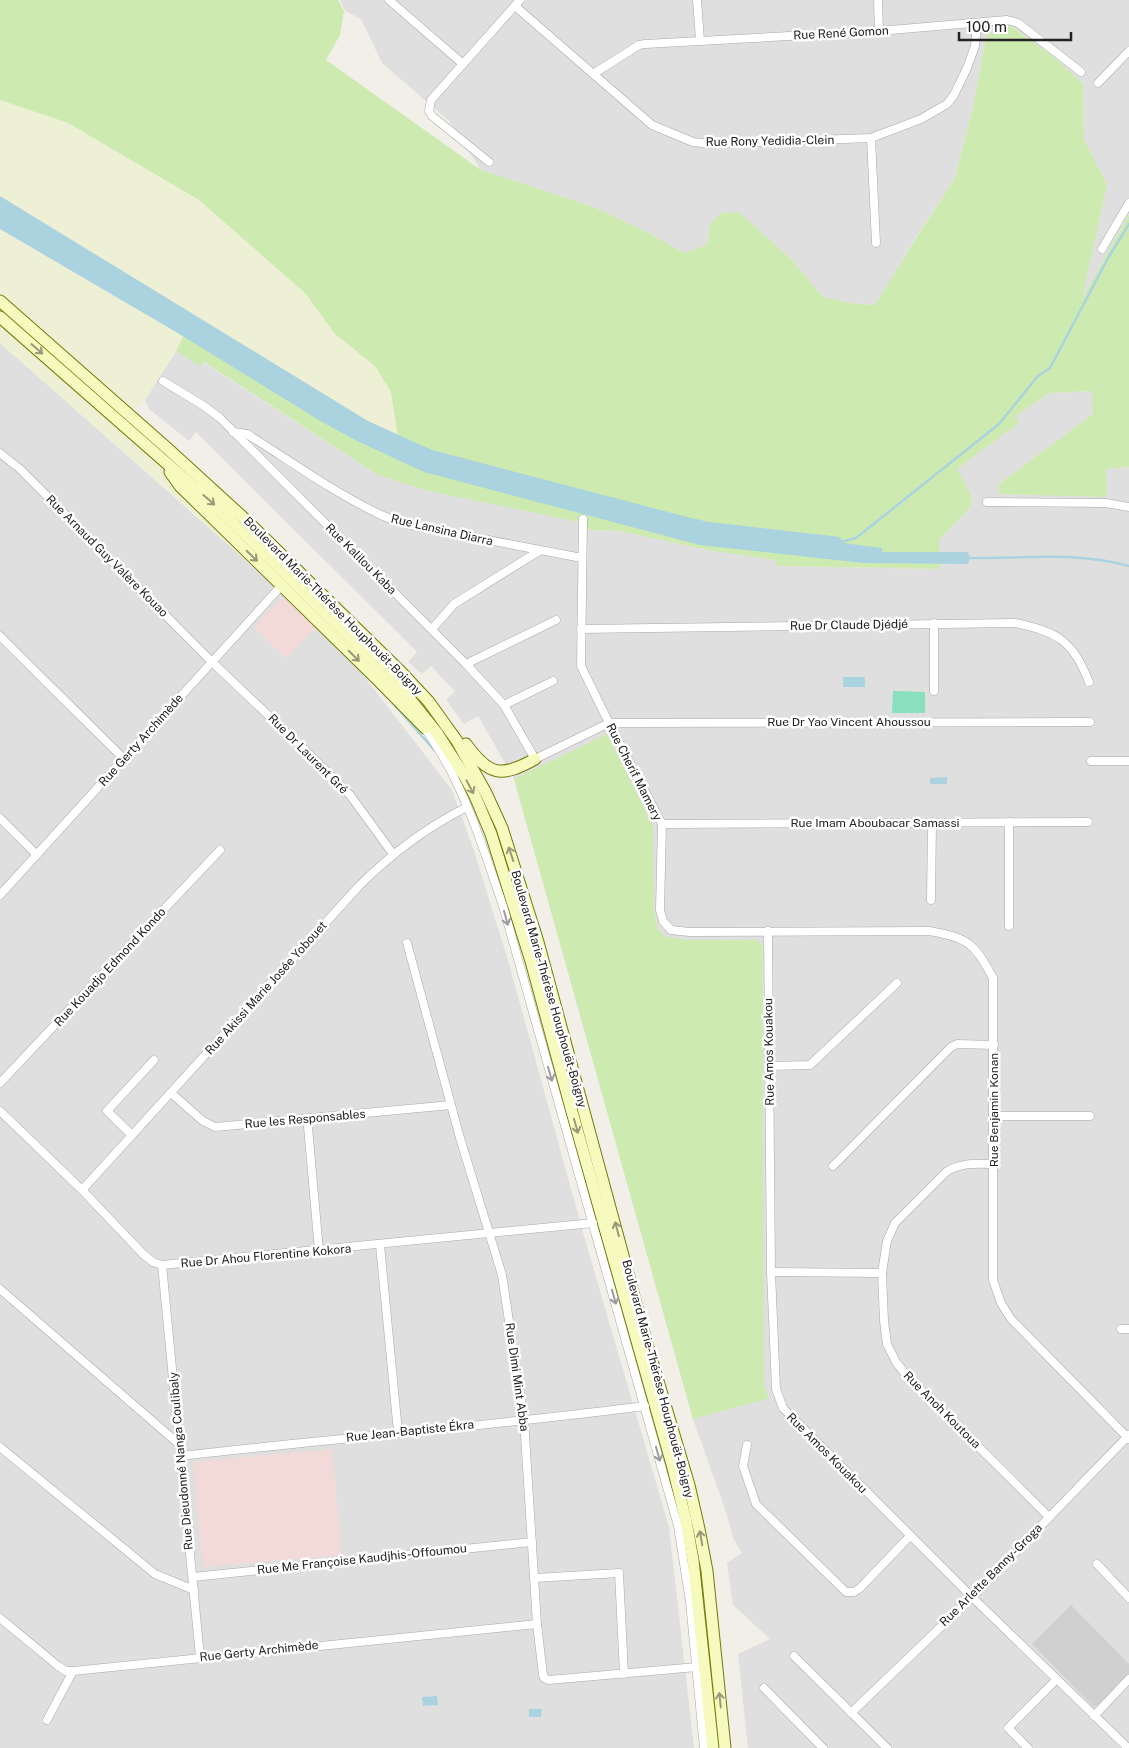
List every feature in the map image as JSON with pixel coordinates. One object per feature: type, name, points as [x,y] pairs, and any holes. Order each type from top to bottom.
[{"type":"main road","name":"Boulevard Marie-Thérèse Houphouët-Boigny","points":[[0,301],[247,521],[403,674],[429,702],[457,741],[486,792],[502,828],[538,942],[647,1344],[689,1485],[706,1571],[725,1748]]},
{"type":"main road","name":"Boulevard Marie-Thérèse Houphouët-Boigny","points":[[0,317],[221,511],[369,656],[409,698],[445,745],[475,796],[493,841],[531,961],[574,1122],[673,1468],[693,1560],[713,1748]]},
{"type":"main road","points":[[159,457],[180,486],[426,729]]},
{"type":"main road","points":[[429,702],[443,713],[475,756],[488,768],[501,771],[512,770],[535,759]]},
{"type":"street","points":[[389,0],[463,64]]},
{"type":"street","points":[[698,0],[700,40]]},
{"type":"street","points":[[878,0],[879,31]]},
{"type":"street","points":[[489,162],[432,116],[429,111],[431,100],[517,3]]},
{"type":"street","name":"Rue Rony Yedidia-Clein","points":[[517,3],[593,74],[652,125],[693,142],[711,144],[871,138],[921,119],[947,104],[954,95],[975,46],[977,23]]},
{"type":"street","name":"Rue René Gomon","points":[[593,74],[639,45],[879,31],[1007,20],[1018,23],[1081,72]]},
{"type":"street","points":[[1098,84],[1129,50]]},
{"type":"street","points":[[871,138],[876,243]]},
{"type":"street","points":[[1102,249],[1129,203]]},
{"type":"street","name":"Rue Kalilou Kaba","points":[[163,381],[220,418],[432,629],[504,704],[535,759]]},
{"type":"street","name":"Rue Lansina Diarra","points":[[233,432],[247,434],[376,513],[415,526],[582,558]]},
{"type":"street","name":"Rue Arnaud Guy Valère Kouao","points":[[0,453],[20,469],[212,662]]},
{"type":"street","points":[[987,502],[1106,503],[1129,507]]},
{"type":"street","name":"Rue Cherif Mamery","points":[[583,519],[581,666],[662,824],[660,910],[663,921],[667,927],[676,931],[768,931]]},
{"type":"street","points":[[432,629],[454,604],[539,551]]},
{"type":"street","name":"Rue Gerty Archimède","points":[[0,895],[282,585]]},
{"type":"street","points":[[466,664],[556,620]]},
{"type":"street","points":[[934,623],[934,691]]},
{"type":"street","name":"Rue Dr Claude Djédjé","points":[[581,629],[1015,623],[1053,634],[1066,642],[1076,654],[1089,682]]},
{"type":"street","points":[[0,636],[124,760]]},
{"type":"street","name":"Rue Dr Laurent Gré","points":[[212,662],[350,795],[393,854]]},
{"type":"street","points":[[504,704],[553,681]]},
{"type":"street","points":[[409,698],[418,717],[454,776],[480,837],[503,906],[593,1223],[642,1406],[678,1526],[690,1602],[704,1748]]},
{"type":"street","name":"Rue Dr Yao Vincent Ahoussou","points":[[609,723],[1090,722]]},
{"type":"street","points":[[535,759],[609,723]]},
{"type":"street","points":[[1091,761],[1129,760]]},
{"type":"street","name":"Rue Akissi Marie Josée Yobouet","points":[[82,1190],[383,862],[439,821],[468,807]]},
{"type":"street","points":[[0,818],[37,854]]},
{"type":"street","points":[[931,900],[932,822]]},
{"type":"street","points":[[1009,822],[1009,926]]},
{"type":"street","name":"Rue Imam Aboubacar Samassi","points":[[662,824],[1088,822]]},
{"type":"street","name":"Rue Kouadjo Edmond Kondo","points":[[0,1083],[220,850]]},
{"type":"street","name":"Rue Benjamin Konan","points":[[768,931],[929,931],[955,935],[974,948],[984,962],[993,978],[993,1280],[1001,1303],[1011,1319],[1128,1437]]},
{"type":"street","name":"Rue Amos Kouakou","points":[[768,931],[771,1272],[776,1389],[782,1408],[972,1597],[1128,1748]]},
{"type":"street","name":"Rue Dimi Mint Abba","points":[[407,943],[451,1105],[502,1275],[524,1420],[537,1624],[544,1678],[549,1680],[697,1667]]},
{"type":"street","points":[[770,1066],[810,1065],[897,983]]},
{"type":"street","points":[[832,1166],[951,1047],[957,1044],[994,1045]]},
{"type":"street","points":[[132,1135],[107,1111],[154,1060]]},
{"type":"street","name":"Rue les Responsables","points":[[171,1093],[203,1122],[215,1127],[451,1105]]},
{"type":"street","name":"Rue Dr Ahou Florentine Kokora","points":[[0,1112],[82,1190],[144,1255],[162,1266],[593,1223]]},
{"type":"street","points":[[993,1116],[1090,1116]]},
{"type":"street","points":[[308,1127],[318,1250]]},
{"type":"street","name":"Rue Anoh Koutoua","points":[[994,1164],[961,1164],[946,1172],[895,1223],[887,1241],[882,1273],[887,1344],[896,1362],[908,1376],[1049,1517]]},
{"type":"street","points":[[380,1245],[398,1432]]},
{"type":"street","name":"Rue Dieudonné Nanga Coulibaly","points":[[162,1266],[200,1657]]},
{"type":"street","points":[[771,1272],[882,1273]]},
{"type":"street","points":[[0,1289],[180,1445]]},
{"type":"street","name":"Rue Jean-Baptiste Ékra","points":[[181,1456],[642,1406]]},
{"type":"street","name":"Rue Arlette Banny-Groga","points":[[851,1713],[972,1597],[1128,1437]]},
{"type":"street","points":[[747,1444],[743,1466],[756,1504],[846,1592],[854,1592],[860,1588],[910,1536]]},
{"type":"street","points":[[0,1447],[155,1574],[194,1590]]},
{"type":"street","name":"Rue Me Françoise Kaudjhis-Offoumou","points":[[192,1577],[532,1542]]},
{"type":"street","points":[[1097,1564],[1129,1598]]},
{"type":"street","points":[[535,1578],[619,1573],[624,1674]]},
{"type":"street","points":[[0,1618],[58,1666],[66,1671],[73,1671],[48,1720]]},
{"type":"street","name":"Rue Gerty Archimède","points":[[73,1671],[537,1624]]},
{"type":"street","points":[[794,1656],[887,1748]]},
{"type":"street","points":[[1028,1748],[1008,1728],[1057,1679]]},
{"type":"street","points":[[1094,1716],[1129,1680]]},
{"type":"street","points":[[764,1688],[823,1748]]},
{"type":"shaded area","points":[[340,0],[1129,0],[1129,214],[1081,301],[1107,184],[1084,140],[1083,84],[1056,59],[1011,26],[986,37],[974,103],[955,178],[911,245],[876,305],[850,303],[823,297],[791,259],[710,224],[707,245],[684,253],[647,232],[591,206],[481,170],[449,121],[382,63],[361,19],[345,11]]},
{"type":"shaded area","points":[[0,343],[285,595],[255,627],[286,657],[317,626],[350,658],[452,790],[473,848],[508,960],[584,1236],[669,1527],[694,1748],[0,1748]]},
{"type":"shaded area","points":[[176,351],[200,365],[203,362],[378,475],[579,522],[579,528],[619,531],[713,551],[777,560],[776,566],[939,569],[939,540],[971,506],[972,496],[956,469],[1019,423],[1015,416],[1049,393],[1093,391],[1093,414],[999,484],[999,494],[1106,469],[1129,467],[1129,1748],[748,1748],[738,1654],[770,1639],[733,1605],[727,1563],[742,1553],[734,1540],[693,1419],[514,779],[478,716],[464,724],[446,700],[455,691],[431,666],[422,674],[408,662],[417,652],[196,432],[189,441],[149,409],[145,400]]},
{"type":"shaded area","points":[[285,595],[317,626],[286,658],[254,627]]},
{"type":"shaded area","points":[[332,1449],[342,1555],[203,1567],[193,1462]]},
{"type":"shaded area","points":[[1071,1605],[1129,1664],[1129,1674],[1098,1705],[1093,1706],[1032,1644]]},
{"type":"green space","points":[[0,0],[338,0],[344,11],[340,35],[326,60],[481,170],[591,206],[647,232],[684,253],[707,245],[710,224],[721,213],[739,212],[791,259],[823,297],[850,303],[875,305],[955,178],[974,103],[986,37],[997,26],[1011,26],[1056,59],[1083,84],[1084,140],[1107,184],[1082,299],[1129,214],[1129,467],[1106,469],[1107,497],[999,494],[999,484],[1093,414],[1092,391],[1049,393],[1016,416],[1019,423],[957,469],[972,496],[971,506],[939,540],[940,569],[776,566],[776,560],[713,551],[619,531],[579,528],[579,522],[424,490],[378,475],[204,362],[200,366],[176,351],[189,325],[400,450],[391,392],[375,366],[335,334],[306,294],[199,200],[68,123],[0,100]]},
{"type":"green space","points":[[0,100],[68,123],[199,200],[306,294],[335,334],[375,365],[391,392],[401,451],[298,379],[0,196]]},
{"type":"green space","points":[[0,229],[184,335],[145,400],[122,426],[290,589],[285,595],[0,343]]},
{"type":"green space","points":[[893,691],[925,692],[925,713],[892,713]]},
{"type":"green space","points":[[607,734],[653,826],[654,911],[658,930],[666,937],[687,940],[756,940],[762,945],[764,1386],[769,1398],[693,1419],[514,779]]},
{"type":"water","points":[[0,196],[368,421],[432,450],[709,522],[840,537],[843,543],[882,548],[882,552],[968,552],[970,558],[968,564],[863,563],[700,545],[424,472],[357,441],[322,422],[176,332],[0,229]]},
{"type":"water","points":[[843,677],[865,677],[865,687],[843,687]]},
{"type":"water","points":[[947,777],[947,784],[930,784],[930,778]]},
{"type":"water","points":[[437,1696],[438,1705],[423,1706],[422,1697]]},
{"type":"water","points":[[529,1709],[542,1709],[541,1717],[529,1717]]},
{"type":"waterway","points":[[841,542],[856,538],[999,424],[1038,376],[1050,368],[1108,258],[1129,224]]},
{"type":"waterway","points":[[967,558],[1069,557],[1109,561],[1129,566]]},
{"type":"waterway","points":[[393,703],[435,751]]}]
